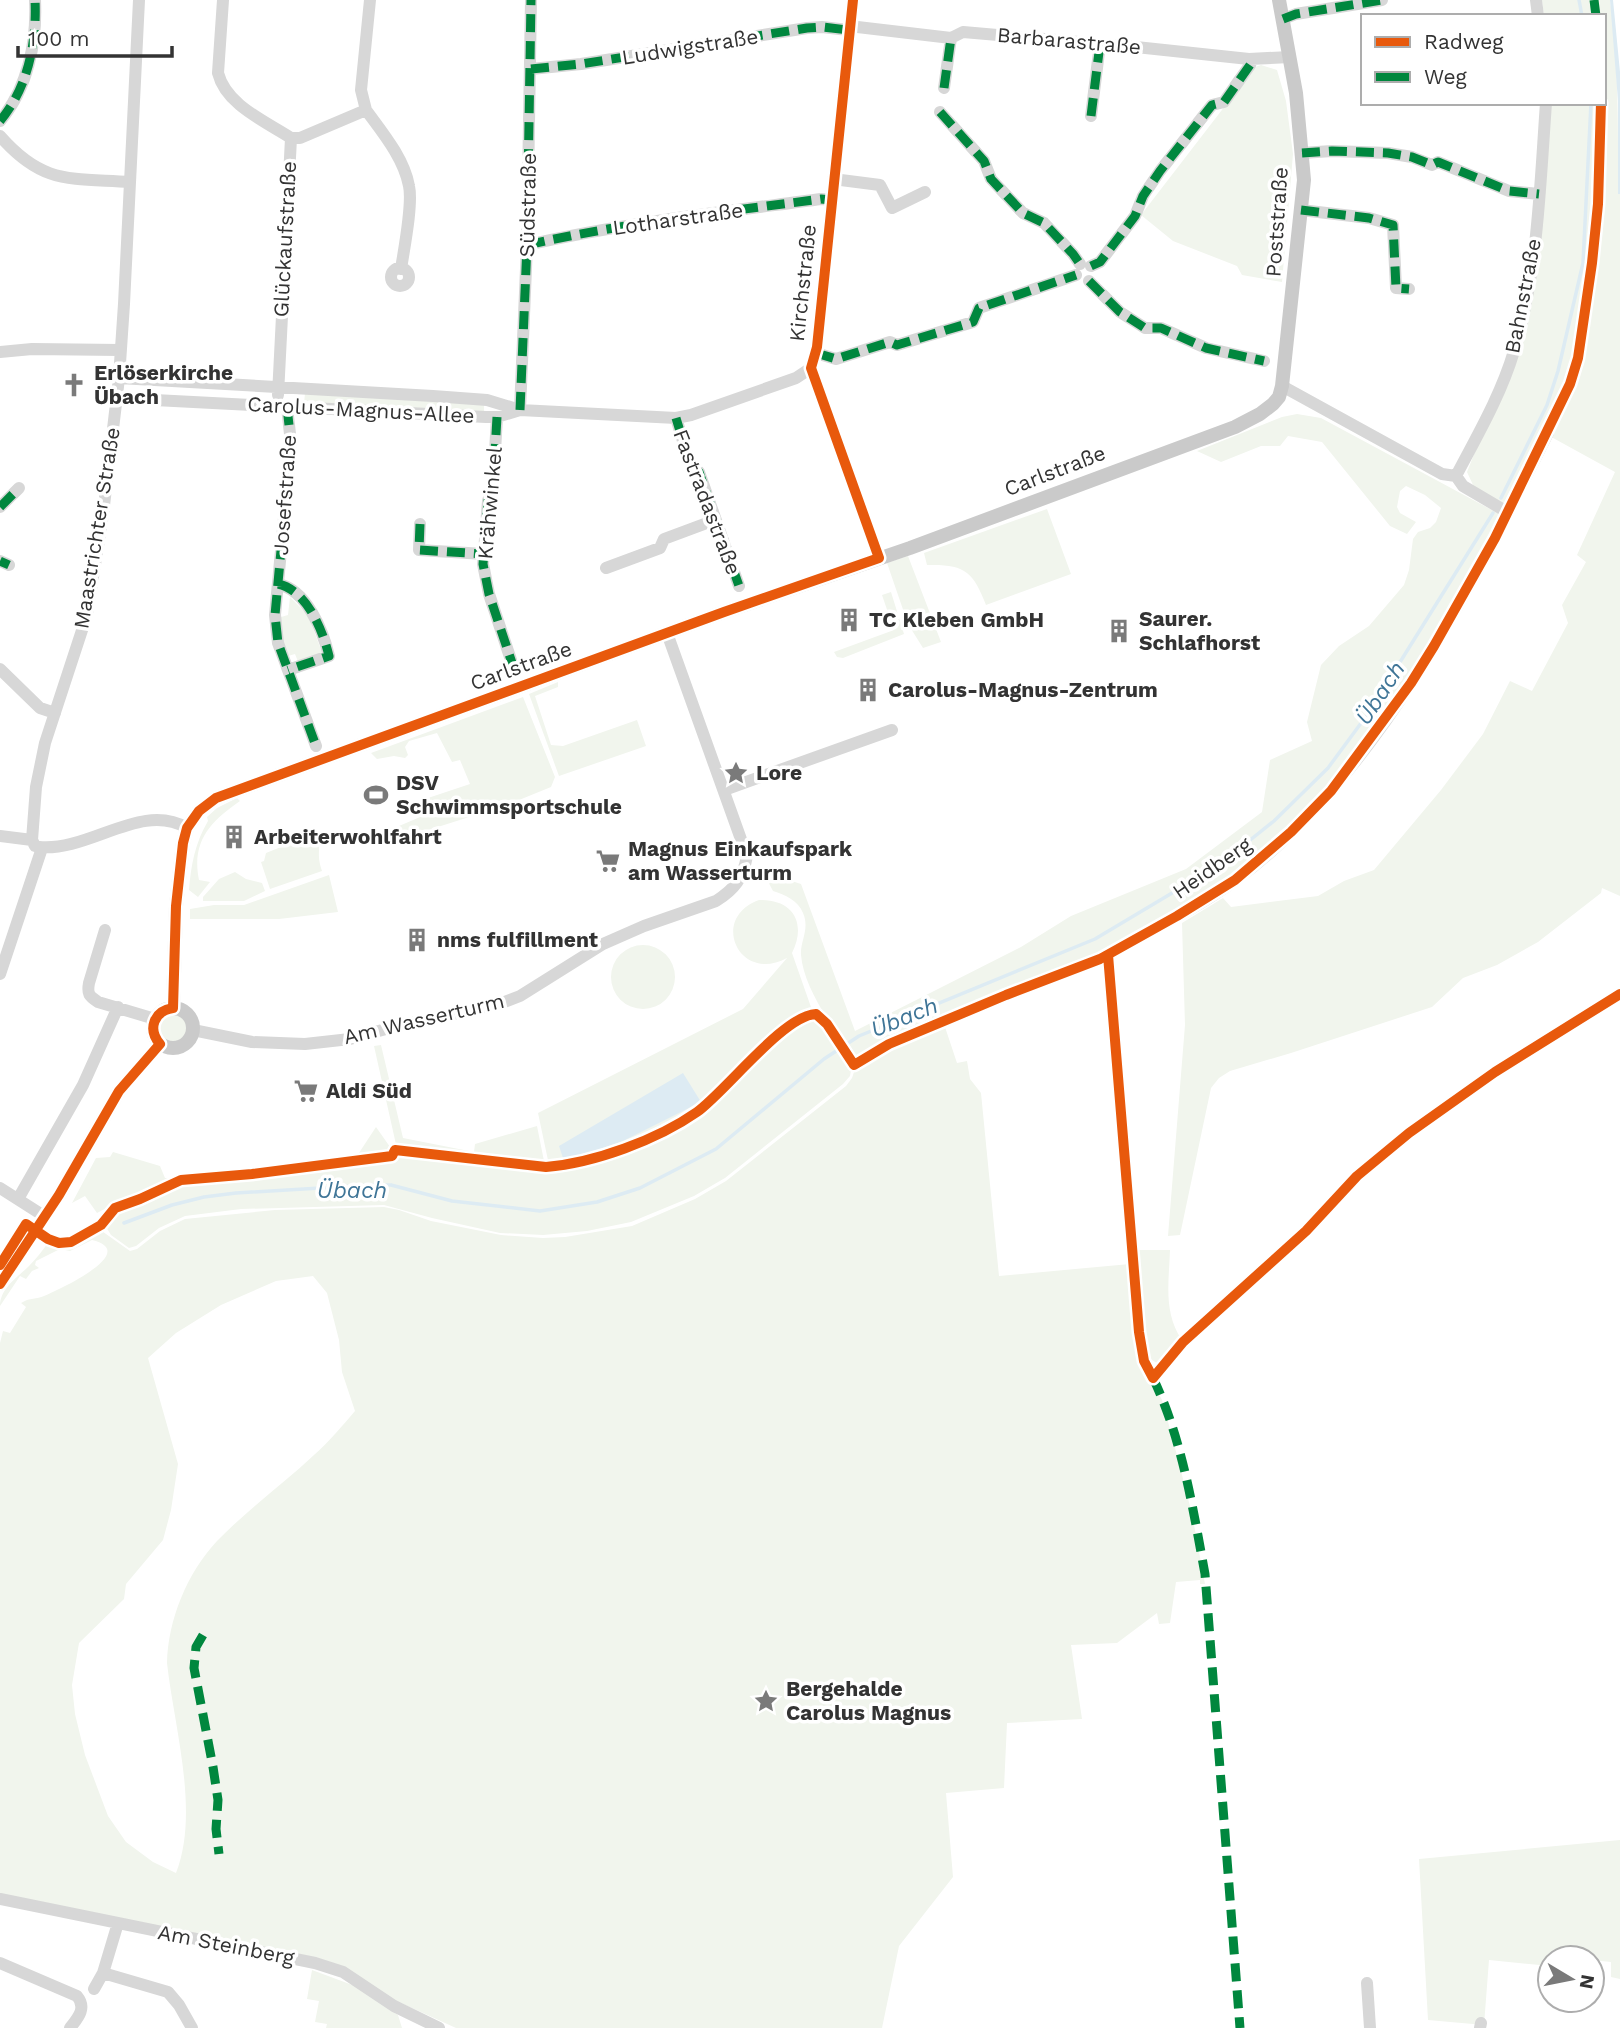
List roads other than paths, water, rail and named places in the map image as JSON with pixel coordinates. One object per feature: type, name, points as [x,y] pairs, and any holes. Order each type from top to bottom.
[{"type":"main road","name":"Poststraße","points":[[1273,404],[1279,397],[1282,386],[1301,210],[1302,153],[1290,57],[1279,0]]},
{"type":"main road","name":"Carlstraße","points":[[187,828],[200,811],[216,799],[1235,427],[1273,404]]},
{"type":"main road","points":[[173,1009],[176,906],[187,828]]},
{"type":"main road","points":[[173,1009],[187,1015],[192,1022],[192,1030],[189,1039],[179,1047],[167,1048],[160,1044],[153,1031],[155,1019],[161,1012],[173,1009]]},
{"type":"main road","points":[[0,1284],[59,1195],[119,1091],[160,1044]]},
{"type":"street","points":[[0,121],[16,97],[30,61],[35,37],[35,0]]},
{"type":"street","name":"Maastrichter Straße","points":[[0,974],[37,844],[37,787],[45,743],[87,615],[103,514],[119,378],[139,0]]},
{"type":"street","points":[[223,0],[218,73],[221,84],[234,100],[291,138]]},
{"type":"street","points":[[370,0],[361,90],[366,110],[404,169],[410,188],[401,268]]},
{"type":"street","name":"Südstraße","points":[[520,410],[527,245],[531,0]]},
{"type":"street","name":"Kirchstraße","points":[[853,0],[816,353],[811,368],[879,558]]},
{"type":"street","points":[[1283,19],[1296,14],[1382,0]]},
{"type":"street","name":"Ludwigstraße","points":[[531,69],[807,28],[849,28]]},
{"type":"street","name":"Barbarastraße","points":[[849,28],[951,38],[963,32],[1252,59],[1290,57]]},
{"type":"street","points":[[944,88],[951,38]]},
{"type":"street","points":[[1091,116],[1100,44]]},
{"type":"street","points":[[816,353],[836,359],[890,342],[897,345],[973,321],[979,308],[1100,262],[1135,216],[1143,196],[1160,171],[1212,105],[1224,102],[1252,59]]},
{"type":"street","name":"Bahnstraße","points":[[1456,477],[1503,383],[1526,304],[1546,105]]},
{"type":"street","name":"Glückaufstraße","points":[[282,406],[278,388],[291,138],[300,138],[366,110]]},
{"type":"street","points":[[940,113],[984,161],[990,180],[1023,213],[1044,223],[1073,254],[1082,268],[1094,274],[1089,281],[1121,312],[1145,328],[1161,328],[1206,348],[1264,361]]},
{"type":"street","points":[[0,136],[27,162],[52,176],[130,182]]},
{"type":"street","points":[[1302,153],[1364,151],[1412,157],[1432,165],[1438,162],[1509,191],[1539,194]]},
{"type":"street","points":[[834,179],[880,185],[892,208],[925,192]]},
{"type":"street","name":"Lotharstraße","points":[[527,245],[578,233],[821,199],[831,200]]},
{"type":"street","points":[[1301,210],[1369,218],[1393,225],[1396,288],[1409,289]]},
{"type":"street","points":[[0,352],[32,349],[120,350]]},
{"type":"street","name":"Carolus-Magnus-Allee","points":[[119,378],[487,400],[520,410],[676,418],[796,378],[811,368]]},
{"type":"street","points":[[1282,386],[1442,474],[1456,477],[1463,486],[1502,509]]},
{"type":"street","name":"Carolus-Magnus-Allee","points":[[116,398],[497,417],[520,410]]},
{"type":"street","name":"Josefstraße","points":[[282,406],[291,443],[275,615],[278,643],[316,746]]},
{"type":"street","name":"Krähwinkel","points":[[497,417],[493,486],[488,501],[483,564],[489,594],[514,669]]},
{"type":"street","name":"Fastradastraße","points":[[676,418],[690,464],[699,472],[739,586]]},
{"type":"street","name":"Heidberg","points":[[1153,1378],[1144,1362],[1139,1332],[1108,955],[1235,880],[1317,808],[1411,683],[1450,620],[1502,509],[1548,433]]},
{"type":"street","points":[[0,507],[19,488]]},
{"type":"street","points":[[606,568],[660,548],[664,540],[715,520]]},
{"type":"street","points":[[420,524],[419,550],[484,554]]},
{"type":"street","name":"Josefstraße","points":[[278,583],[293,591],[314,615],[329,656],[288,670]]},
{"type":"street","name":"Am Wasserturm","points":[[192,1030],[252,1042],[305,1044],[350,1039],[499,1004],[520,996],[603,944],[644,926],[716,901],[739,882],[747,856],[667,633]]},
{"type":"street","points":[[0,669],[40,708],[55,713]]},
{"type":"street","points":[[724,790],[892,730]]},
{"type":"street","points":[[0,836],[37,844],[70,845],[157,818],[171,820],[187,828]]},
{"type":"street","points":[[105,929],[87,992],[97,1002],[155,1019]]},
{"type":"street","points":[[1268,1265],[1306,1231],[1357,1177],[1409,1133],[1495,1072],[1620,993]]},
{"type":"street","points":[[18,1199],[83,1085],[118,1007]]},
{"type":"street","points":[[0,1188],[44,1216]]},
{"type":"street","name":"Am Steinberg","points":[[0,1899],[324,1966],[343,1972],[394,2006],[439,2028]]},
{"type":"street","points":[[94,1989],[103,1973],[118,1923]]},
{"type":"street","points":[[0,1963],[77,1996],[82,2002],[82,2008],[70,2028]]},
{"type":"street","points":[[103,1973],[168,1992],[192,2028]]},
{"type":"street","points":[[1367,1983],[1370,2028]]},
{"type":"waterway","name":"Übach","points":[[1579,0],[1582,14]]},
{"type":"waterway","name":"Übach","points":[[1501,498],[1547,405],[1558,371],[1583,263],[1591,105]]},
{"type":"waterway","name":"Übach","points":[[124,1223],[172,1205],[204,1197],[370,1185],[391,1185],[452,1201],[540,1211],[597,1202],[640,1188],[716,1149],[824,1059],[859,1036],[1095,939],[1219,865],[1274,821],[1328,768],[1367,715],[1493,513]]},
{"type":"place","name":"Erlöserkirche Übach","points":[[74,385]]},
{"type":"place","name":"TC Kleben GmbH","points":[[849,620]]},
{"type":"place","name":"Saurer. Schlafhorst","points":[[1119,631]]},
{"type":"place","name":"Carolus-Magnus-Zentrum","points":[[868,690]]},
{"type":"place","name":"Lore","points":[[736,773]]},
{"type":"place","name":"DSV Schwimmsportschule","points":[[376,795]]},
{"type":"place","name":"Arbeiterwohlfahrt","points":[[234,837]]},
{"type":"place","name":"Magnus Einkaufspark am Wasserturm","points":[[608,861]]},
{"type":"place","name":"nms fulfillment","points":[[417,940]]},
{"type":"place","name":"Aldi Süd","points":[[306,1091]]},
{"type":"place","name":"Bergehalde Carolus Magnus","points":[[766,1701]]}]
